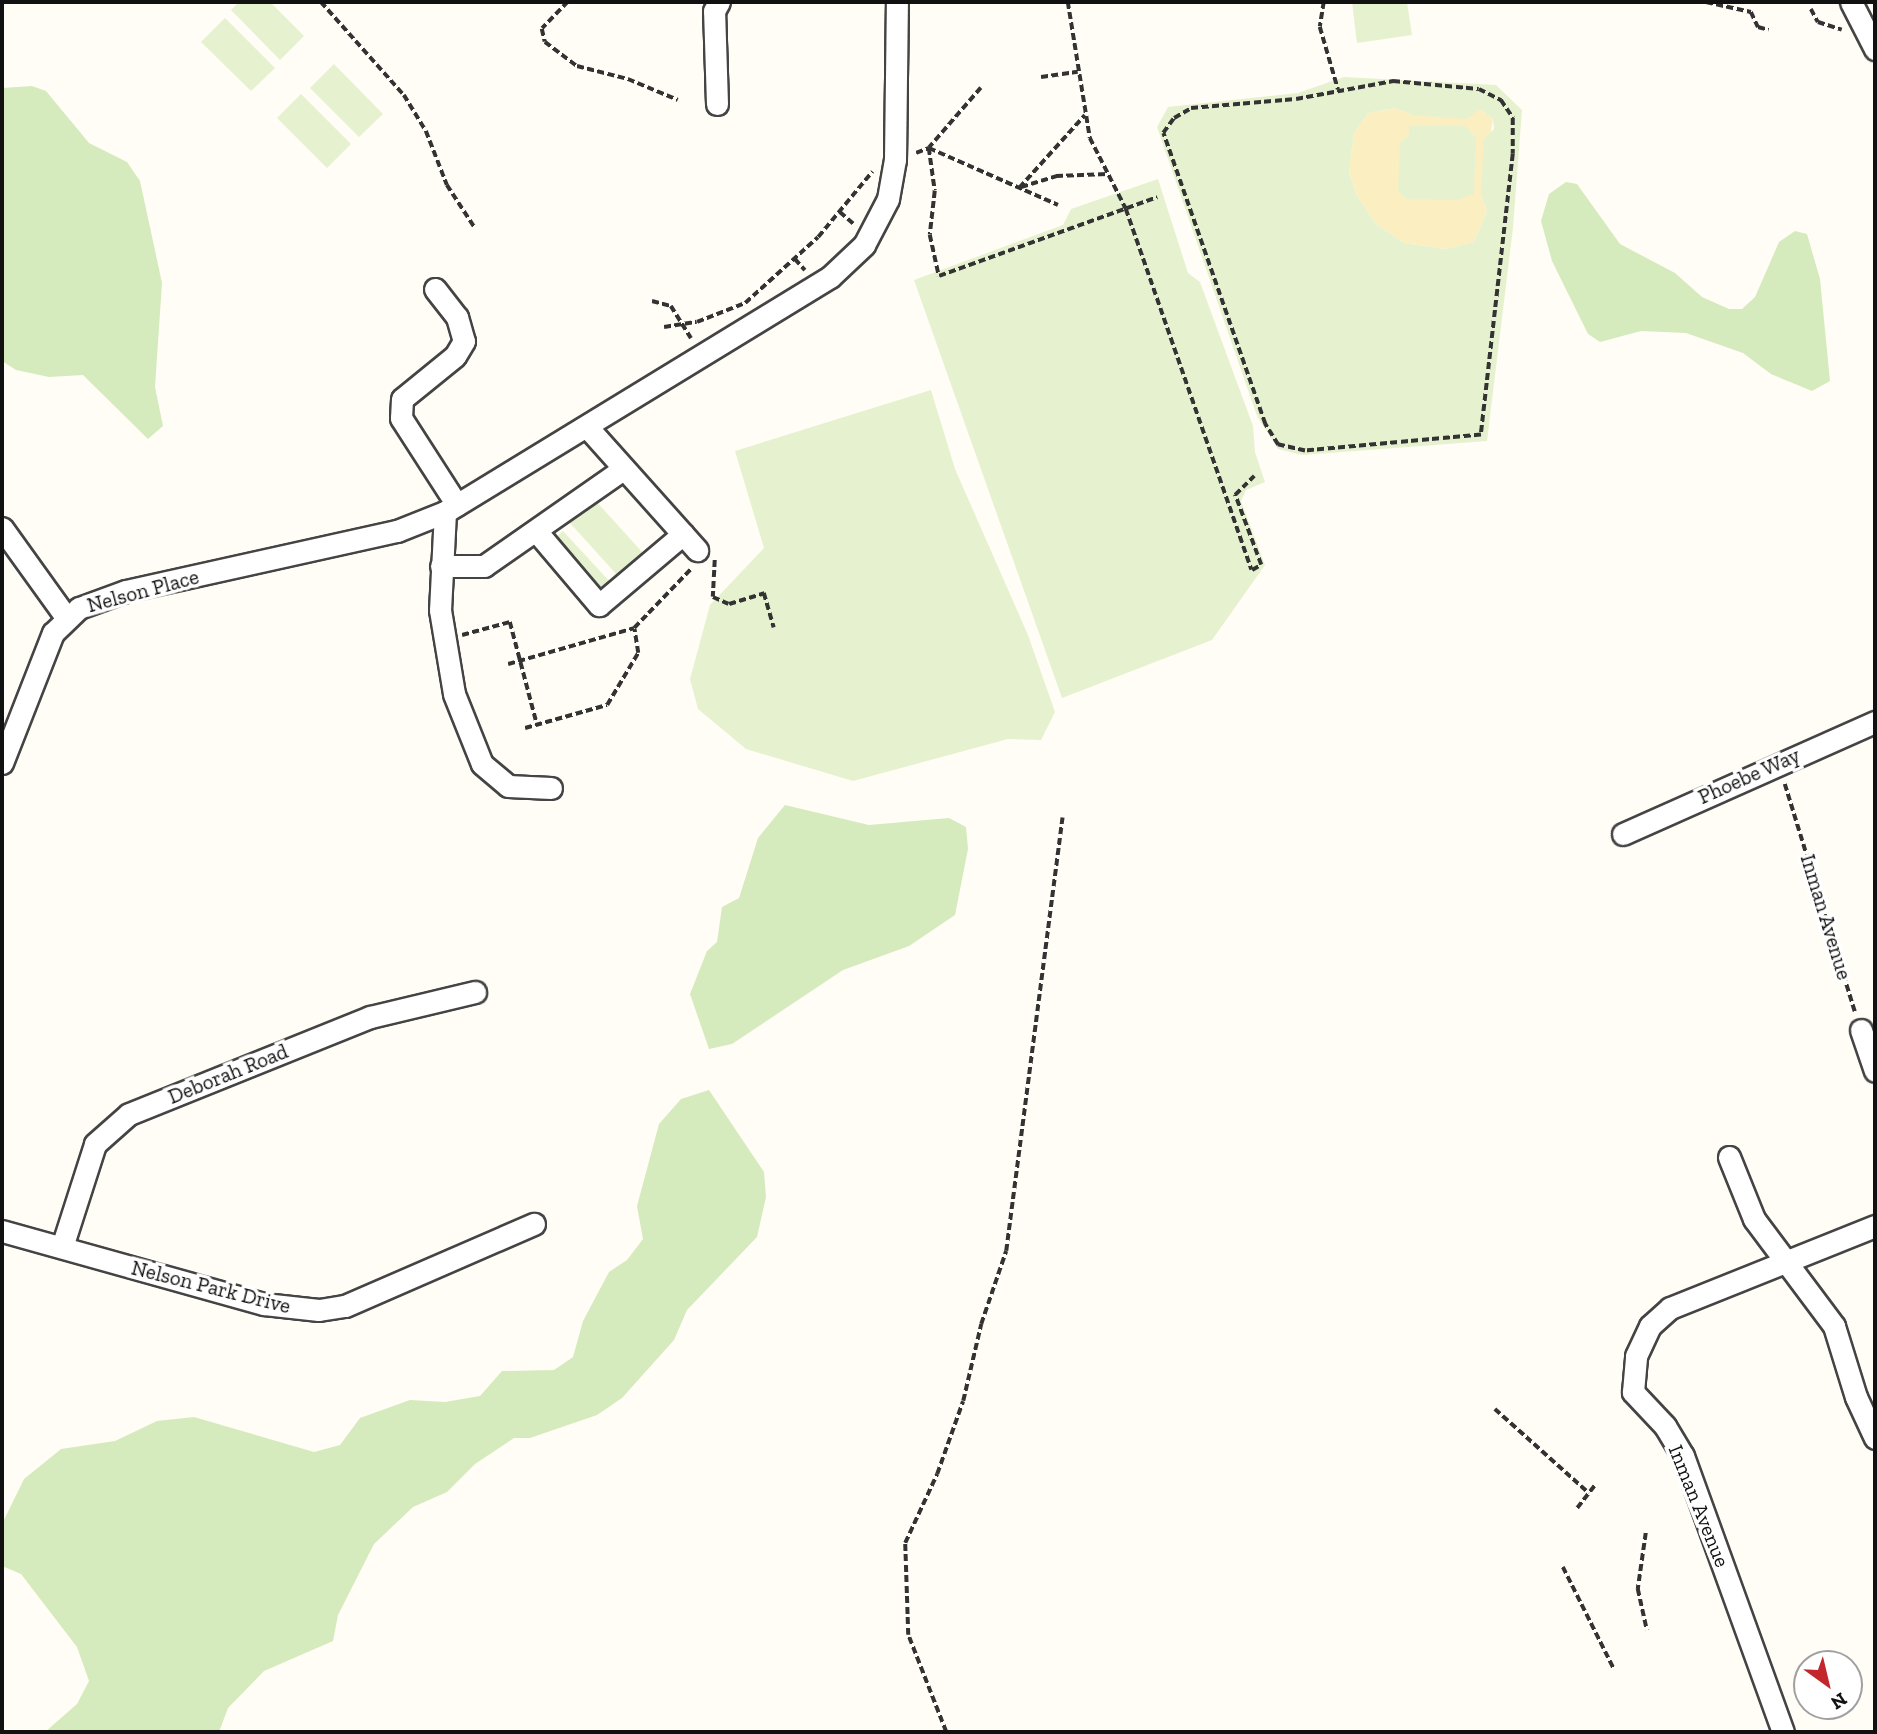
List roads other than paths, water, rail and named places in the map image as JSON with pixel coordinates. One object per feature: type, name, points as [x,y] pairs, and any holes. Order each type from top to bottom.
[{"type":"street","points":[[717,104],[714,11],[719,2]]},
{"type":"street","name":"Nelson Place","points":[[2,763],[53,633],[66,617],[88,603],[126,591],[379,535],[451,508],[588,428],[614,406],[830,277],[874,230],[894,167],[897,2]]},
{"type":"street","points":[[1851,2],[1875,49]]},
{"type":"street","points":[[435,289],[457,317],[464,341],[455,356],[402,399],[401,418],[451,508],[441,566],[443,639],[454,694],[482,764],[508,786],[551,788]]},
{"type":"street","points":[[588,428],[697,551]]},
{"type":"street","points":[[441,566],[484,566],[623,469]]},
{"type":"street","points":[[2,528],[66,617]]},
{"type":"street","points":[[537,531],[599,605],[683,534]]},
{"type":"street","name":"Phoebe Way","points":[[1623,834],[1778,762],[1875,722]]},
{"type":"street","name":"Deborah Road","points":[[62,1247],[95,1144],[129,1114],[370,1017],[475,992]]},
{"type":"street","points":[[1861,1030],[1875,1071]]},
{"type":"street","points":[[1729,1157],[1754,1219],[1834,1325],[1856,1397],[1875,1438]]},
{"type":"street","name":"Nelson Park Drive","points":[[2,1231],[264,1304],[319,1310],[345,1306],[534,1224]]},
{"type":"street","name":"Inman Avenue","points":[[1783,1732],[1683,1456],[1661,1421],[1633,1392],[1639,1346],[1659,1316],[1681,1302],[1789,1262],[1875,1226]]}]
